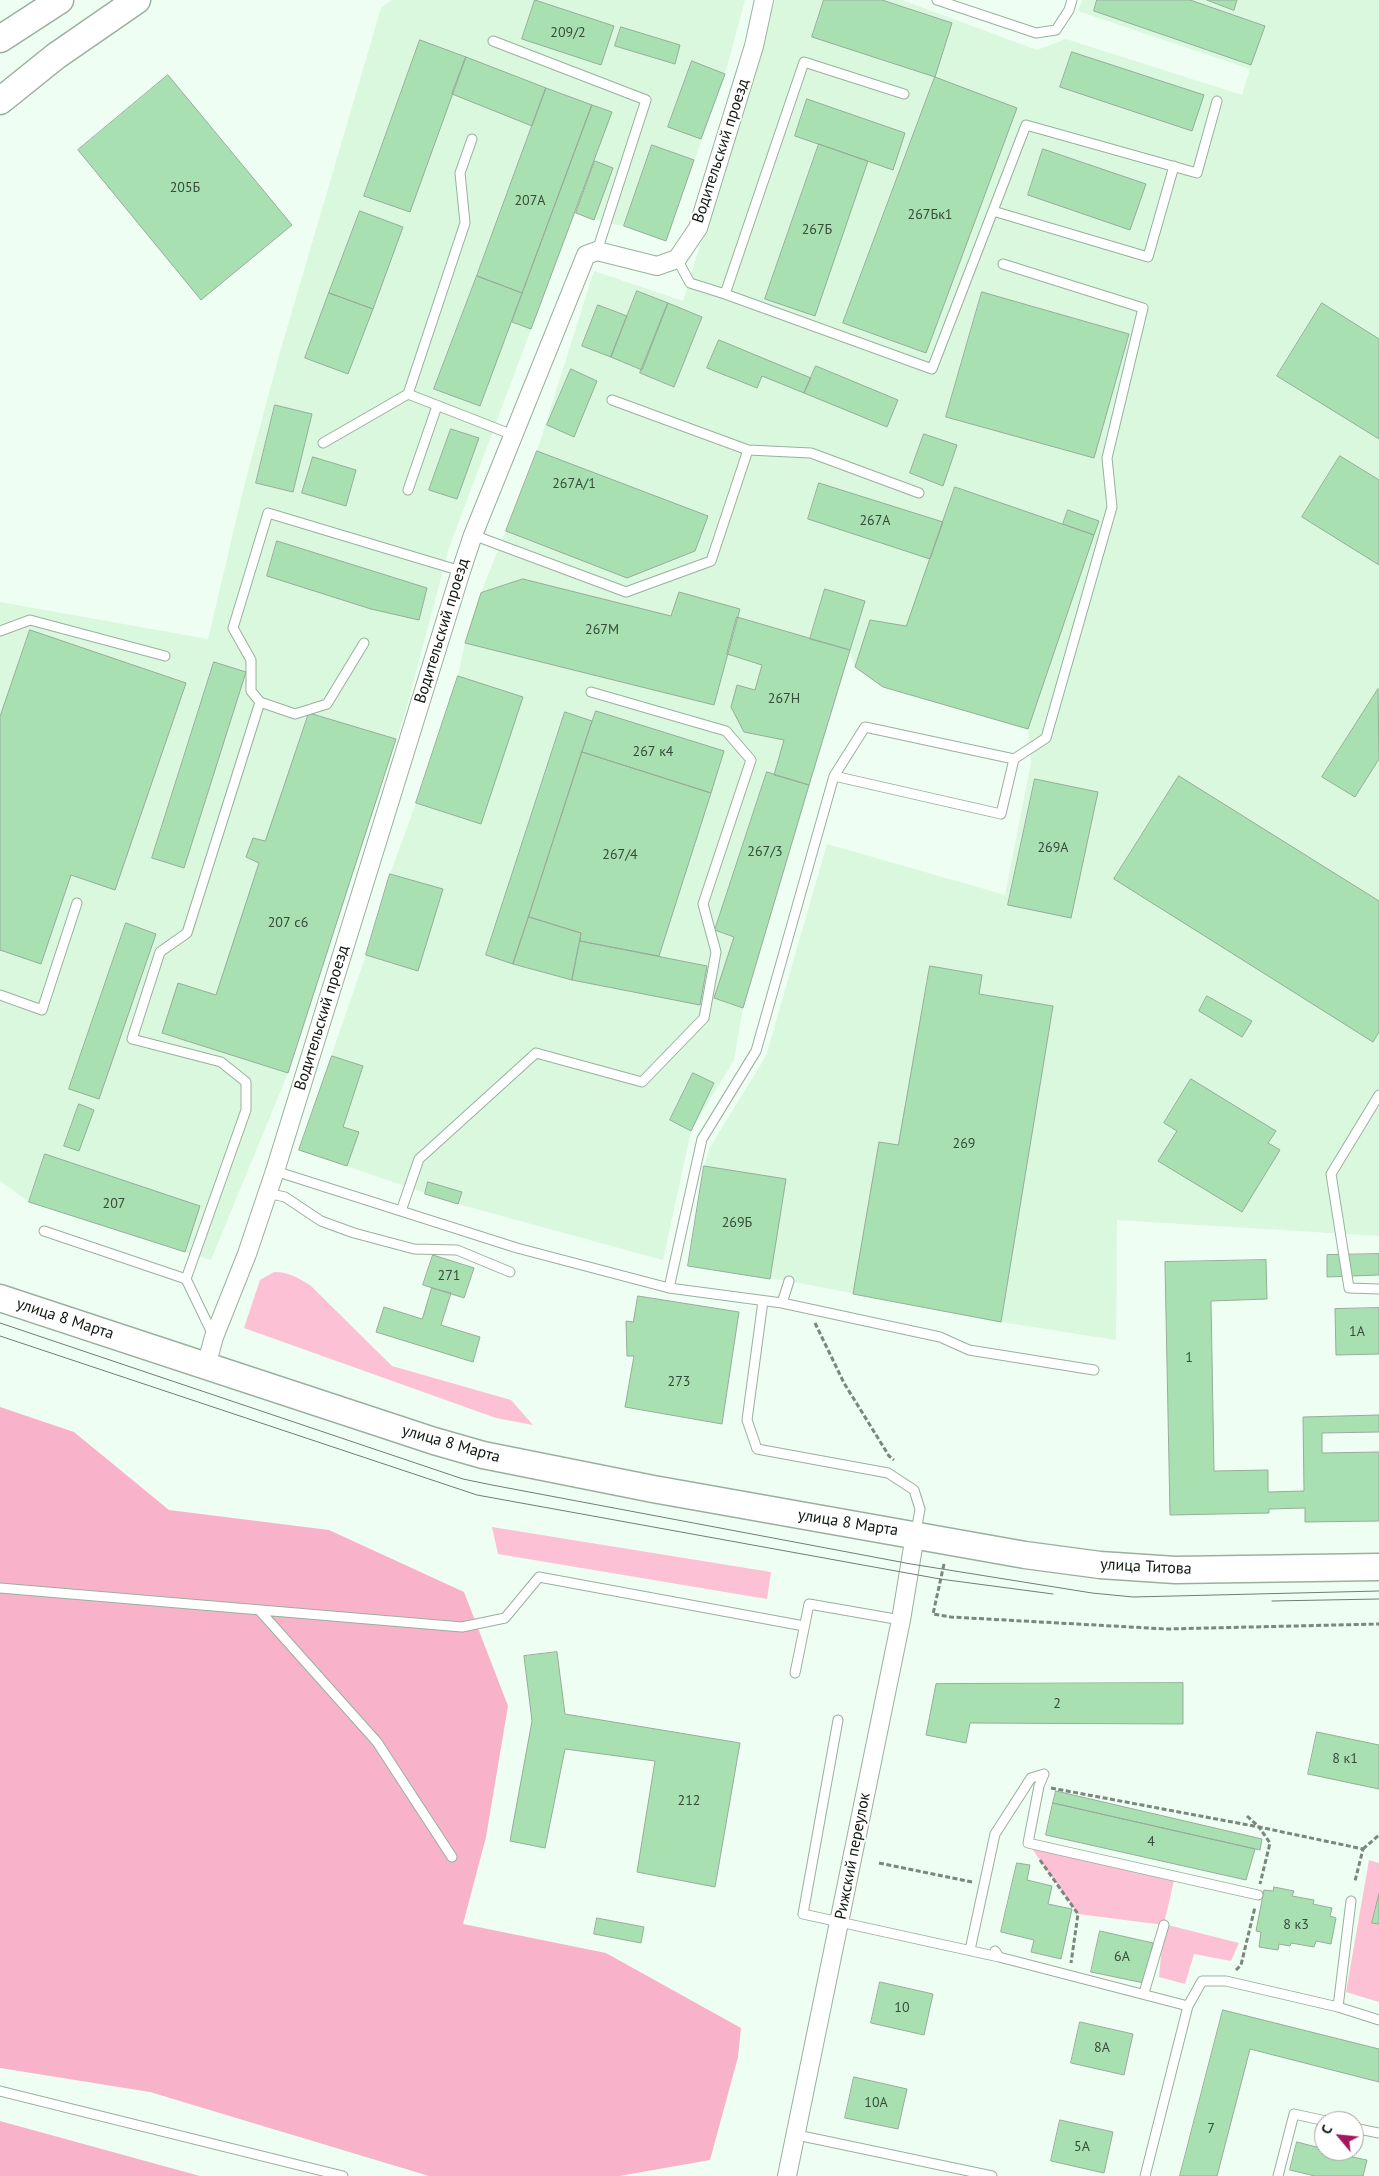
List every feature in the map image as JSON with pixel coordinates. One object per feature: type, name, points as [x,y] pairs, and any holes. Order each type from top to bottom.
[{"type":"main road","points":[[0,39],[60,0]]},
{"type":"main road","points":[[0,101],[56,56],[137,0]]},
{"type":"main road","points":[[0,118],[56,56]]},
{"type":"main road","name":"улица 8 Марта","points":[[0,1298],[434,1441],[483,1455],[653,1489],[916,1535]]},
{"type":"main road","name":"улица Титова","points":[[916,1535],[1025,1555],[1091,1564],[1175,1570],[1379,1567]]},
{"type":"street","name":"Водительский проезд","points":[[678,258],[698,228],[754,46],[764,0]]},
{"type":"street","name":"Водительский проезд","points":[[206,1366],[214,1337],[247,1254],[275,1171],[460,571],[513,434],[586,255],[597,251]]},
{"type":"street","points":[[597,251],[657,266],[678,258]]},
{"type":"street","name":"Рижский переулок","points":[[787,2176],[797,2135],[901,1620],[916,1535]]},
{"type":"lane","points":[[938,0],[1036,33],[1056,30],[1072,0]]},
{"type":"lane","points":[[494,41],[646,100],[597,251]]},
{"type":"lane","points":[[725,294],[804,62],[904,94]]},
{"type":"lane","points":[[678,258],[690,283],[932,369],[1026,125],[1197,173],[1217,101]]},
{"type":"lane","points":[[323,443],[408,394],[465,223],[460,173],[472,139]]},
{"type":"lane","points":[[993,211],[1148,258],[1174,166]]},
{"type":"lane","points":[[834,776],[1001,814],[1014,760],[1046,738],[1112,507],[1107,458],[1142,308],[1003,264]]},
{"type":"lane","points":[[408,394],[513,434]]},
{"type":"lane","points":[[612,400],[748,450],[811,453],[919,493]]},
{"type":"lane","points":[[408,490],[437,406]]},
{"type":"lane","points":[[473,535],[626,592],[711,562],[748,450]]},
{"type":"lane","points":[[364,643],[328,704],[295,714],[260,702],[251,691],[251,660],[233,628],[268,514],[460,571]]},
{"type":"lane","points":[[0,631],[30,620],[166,656]]},
{"type":"lane","points":[[402,1211],[419,1159],[536,1053],[642,1082],[704,1018],[716,952],[703,904],[751,760],[726,731],[591,692]]},
{"type":"lane","points":[[214,1337],[186,1279],[246,1110],[246,1082],[221,1062],[132,1039],[160,952],[186,933],[260,702]]},
{"type":"lane","points":[[669,1288],[702,1139],[756,1052],[834,776],[865,727],[1014,760]]},
{"type":"lane","points":[[0,995],[42,1010],[77,902]]},
{"type":"lane","points":[[1379,1095],[1331,1174],[1349,1288],[1379,1289]]},
{"type":"lane","points":[[275,1171],[517,1248],[669,1288],[782,1303],[940,1337],[969,1350],[1094,1370]]},
{"type":"lane","points":[[267,1193],[286,1197],[321,1221],[354,1233],[414,1249],[458,1250],[510,1272]]},
{"type":"lane","points":[[44,1231],[186,1279]]},
{"type":"lane","points":[[782,1303],[789,1282]]},
{"type":"lane","points":[[763,1301],[747,1420],[757,1450],[888,1473],[914,1490],[920,1509],[916,1535]]},
{"type":"lane","points":[[0,1588],[462,1627],[505,1618],[539,1578],[804,1626]]},
{"type":"lane","points":[[795,1673],[809,1604],[901,1620]]},
{"type":"lane","points":[[260,1611],[376,1742],[452,1857]]},
{"type":"lane","points":[[838,1720],[803,1914],[970,1950],[997,1954],[1188,2006]]},
{"type":"lane","points":[[970,1950],[995,1834],[1031,1778],[1044,1774],[1039,1786],[1028,1843],[1258,1895]]},
{"type":"lane","points":[[1338,2007],[1351,1900]]},
{"type":"lane","points":[[1144,1993],[1164,1924]]},
{"type":"lane","points":[[1145,2176],[1188,2006],[1202,1981],[1226,1981],[1338,2007],[1379,2020]]},
{"type":"lane","points":[[0,2091],[342,2176]]},
{"type":"lane","points":[[1278,2176],[1294,2114],[1314,2118]]},
{"type":"lane","points":[[1364,2130],[1379,2133]]},
{"type":"lane","points":[[797,2135],[992,2176]]},
{"type":"path","points":[[808,1309],[844,1383],[889,1456],[896,1462]]},
{"type":"path","points":[[943,1563],[933,1614],[951,1617],[1166,1629],[1379,1624]]},
{"type":"path","points":[[1039,1786],[1259,1827],[1363,1849]]},
{"type":"path","points":[[1226,1981],[1241,1964],[1270,1843],[1259,1827],[1247,1816]]},
{"type":"path","points":[[1355,1881],[1363,1849],[1379,1835]]},
{"type":"path","points":[[1028,1843],[1078,1914],[1069,1975]]},
{"type":"path","points":[[879,1863],[984,1884]]},
{"type":"shaded area","points":[[392,0],[745,0],[725,74],[666,241],[624,226],[606,223],[576,213],[573,218],[449,548],[406,710],[288,1073],[211,1260],[29,1202],[0,1181],[0,602],[208,639],[244,487],[278,359],[381,8]]},
{"type":"shaded area","points":[[775,0],[902,0],[1037,50],[1066,39],[1242,95],[1250,69],[1078,11],[1082,0],[1379,0],[1379,1236],[1117,1220],[1116,1340],[1001,1322],[789,1281],[688,1266],[704,1166],[710,1147],[766,1056],[827,844],[1005,895],[1031,763],[1028,729],[883,687],[855,667],[850,651],[743,1008],[734,1060],[691,1131],[663,1260],[458,1204],[299,1150],[366,955],[390,874],[416,803],[458,676],[465,643],[481,593],[537,451],[594,271],[683,301]]},
{"type":"shaded area","points":[[274,1272],[294,1276],[311,1286],[392,1366],[511,1400],[533,1425],[496,1418],[244,1328],[260,1280]]},
{"type":"shaded area","points":[[0,1407],[74,1432],[169,1510],[329,1530],[464,1592],[508,1706],[486,1837],[463,1924],[606,1953],[741,2028],[738,2057],[710,2160],[619,2176],[429,2176],[150,2092],[0,2068]]},
{"type":"shaded area","points":[[492,1527],[771,1572],[767,1599],[498,1554]]},
{"type":"shaded area","points":[[1028,1843],[1175,1876],[1164,1924],[1239,1943],[1231,1961],[1194,1954],[1185,1984],[1159,1977],[1164,1925],[1078,1914]]},
{"type":"shaded area","points":[[1369,1860],[1379,1863],[1379,1894],[1372,1923],[1379,1924],[1379,2002],[1346,1992]]},
{"type":"shaded area","points":[[0,2121],[200,2176],[0,2176]]},
{"type":"building","points":[[535,0],[614,26],[601,65],[522,39]]},
{"type":"building","points":[[824,0],[882,0],[952,23],[935,77],[812,37]]},
{"type":"building","points":[[1097,0],[1190,0],[1265,26],[1251,65],[1094,11]]},
{"type":"building","points":[[1207,0],[1237,0],[1234,10]]},
{"type":"building","points":[[621,27],[680,45],[675,64],[615,46]]},
{"type":"building","points":[[420,40],[466,57],[410,212],[364,196]]},
{"type":"building","points":[[1072,52],[1204,95],[1192,131],[1060,87]]},
{"type":"building","points":[[466,57],[546,88],[532,126],[452,94]]},
{"type":"building","points":[[692,61],[725,74],[701,139],[668,127]]},
{"type":"building","points":[[168,75],[292,225],[201,300],[78,150]]},
{"type":"building","points":[[935,77],[1017,108],[926,353],[843,323]]},
{"type":"building","points":[[546,88],[592,105],[522,293],[477,276]]},
{"type":"building","points":[[807,99],[905,133],[893,170],[795,136]]},
{"type":"building","points":[[592,105],[612,112],[531,329],[512,322]]},
{"type":"building","points":[[819,144],[868,161],[815,316],[765,299]]},
{"type":"building","points":[[652,145],[694,160],[666,241],[624,226]]},
{"type":"building","points":[[1043,149],[1146,184],[1130,230],[1028,195]]},
{"type":"building","points":[[595,161],[613,168],[594,220],[576,213]]},
{"type":"building","points":[[360,211],[403,227],[373,309],[329,293]]},
{"type":"building","points":[[477,276],[522,293],[480,406],[434,389]]},
{"type":"building","points":[[637,291],[668,303],[642,370],[611,357]]},
{"type":"building","points":[[982,292],[1129,334],[1094,458],[946,417]]},
{"type":"building","points":[[329,293],[373,309],[348,374],[305,358]]},
{"type":"building","points":[[668,303],[702,317],[674,387],[640,373]]},
{"type":"building","points":[[1322,303],[1379,339],[1379,439],[1277,376]]},
{"type":"building","points":[[598,305],[627,316],[611,357],[582,346]]},
{"type":"building","points":[[719,340],[811,378],[804,393],[762,376],[757,388],[707,368]]},
{"type":"building","points":[[816,366],[898,400],[887,427],[804,393]]},
{"type":"building","points":[[571,369],[597,381],[574,437],[547,425]]},
{"type":"building","points":[[275,405],[312,414],[293,492],[256,483]]},
{"type":"building","points":[[451,429],[479,438],[457,499],[429,490]]},
{"type":"building","points":[[924,434],[957,445],[943,486],[910,473]]},
{"type":"building","points":[[537,451],[708,516],[695,551],[627,578],[506,531]]},
{"type":"building","points":[[1340,456],[1379,480],[1379,565],[1302,517]]},
{"type":"building","points":[[313,457],[356,470],[346,506],[302,493]]},
{"type":"building","points":[[819,483],[943,522],[930,559],[808,519]]},
{"type":"building","points":[[955,487],[1094,535],[1028,729],[883,687],[855,667],[870,620],[906,626]]},
{"type":"building","points":[[1068,510],[1099,521],[1094,535],[1063,524]]},
{"type":"building","points":[[277,541],[427,588],[419,620],[371,609],[267,576]]},
{"type":"building","points":[[523,579],[671,616],[679,592],[740,609],[714,705],[465,643],[481,593]]},
{"type":"building","points":[[825,589],[865,601],[850,650],[810,639]]},
{"type":"building","points":[[737,617],[850,650],[809,785],[774,775],[784,740],[744,732],[731,707],[737,685],[755,690],[762,665],[727,654]]},
{"type":"building","points":[[30,630],[186,683],[115,890],[71,875],[41,964],[0,950],[0,717]]},
{"type":"building","points":[[214,662],[246,672],[184,868],[152,858]]},
{"type":"building","points":[[458,676],[523,697],[481,824],[416,803]]},
{"type":"building","points":[[1378,689],[1379,759],[1355,797],[1322,777]]},
{"type":"building","points":[[596,711],[724,751],[711,793],[582,752]]},
{"type":"building","points":[[565,712],[592,721],[513,964],[486,955]]},
{"type":"building","points":[[309,713],[396,739],[288,1073],[162,1033],[178,983],[216,995],[259,863],[246,857],[253,838],[265,841]]},
{"type":"building","points":[[582,752],[711,793],[659,956],[580,941],[581,933],[529,917]]},
{"type":"building","points":[[767,772],[809,785],[743,1008],[714,998],[734,937],[715,930]]},
{"type":"building","points":[[1179,776],[1379,901],[1379,1032],[1373,1042],[1114,879]]},
{"type":"building","points":[[1035,779],[1098,792],[1071,918],[1008,905]]},
{"type":"building","points":[[390,874],[443,889],[418,971],[366,955]]},
{"type":"building","points":[[529,917],[581,933],[572,980],[513,964]]},
{"type":"building","points":[[126,923],[156,934],[99,1099],[69,1089]]},
{"type":"building","points":[[580,941],[707,966],[700,1005],[572,980]]},
{"type":"building","points":[[930,966],[982,975],[979,994],[1053,1006],[1001,1322],[853,1294],[879,1142],[898,1145]]},
{"type":"building","points":[[1207,996],[1252,1021],[1242,1037],[1199,1011]]},
{"type":"building","points":[[332,1056],[363,1066],[343,1127],[359,1132],[347,1166],[299,1150]]},
{"type":"building","points":[[693,1073],[714,1083],[691,1131],[670,1120]]},
{"type":"building","points":[[1191,1079],[1276,1131],[1268,1143],[1280,1150],[1242,1212],[1158,1161],[1177,1131],[1164,1123]]},
{"type":"building","points":[[79,1104],[94,1110],[79,1151],[64,1146]]},
{"type":"building","points":[[45,1154],[200,1206],[185,1252],[29,1202]]},
{"type":"building","points":[[704,1166],[786,1179],[770,1279],[688,1266]]},
{"type":"building","points":[[428,1182],[462,1192],[458,1204],[425,1194]]},
{"type":"building","points":[[1379,1254],[1379,1275],[1327,1277],[1327,1255]]},
{"type":"building","points":[[433,1255],[474,1268],[464,1298],[423,1285]]},
{"type":"building","points":[[1266,1260],[1267,1299],[1211,1301],[1214,1471],[1268,1470],[1268,1492],[1304,1491],[1303,1417],[1379,1415],[1379,1432],[1322,1433],[1322,1453],[1379,1452],[1379,1521],[1305,1522],[1305,1508],[1269,1509],[1269,1513],[1170,1515],[1165,1262]]},
{"type":"building","points":[[432,1288],[451,1293],[441,1325],[480,1337],[473,1362],[376,1332],[384,1307],[422,1319]]},
{"type":"building","points":[[638,1296],[739,1312],[722,1424],[625,1407],[634,1356],[627,1356],[626,1321],[633,1322]]},
{"type":"building","points":[[1379,1308],[1379,1354],[1336,1355],[1335,1309]]},
{"type":"building","points":[[557,1652],[565,1714],[740,1743],[715,1887],[637,1872],[655,1761],[565,1749],[545,1848],[510,1841],[532,1721],[524,1656]]},
{"type":"building","points":[[1183,1683],[1183,1724],[970,1723],[966,1743],[926,1735],[936,1684]]},
{"type":"building","points":[[1317,1732],[1379,1745],[1379,1789],[1308,1774]]},
{"type":"building","points":[[1056,1791],[1262,1839],[1260,1850],[1053,1803]]},
{"type":"building","points":[[1053,1803],[1255,1849],[1246,1880],[1046,1835]]},
{"type":"building","points":[[1017,1863],[1030,1865],[1027,1880],[1052,1886],[1048,1904],[1072,1909],[1061,1959],[1031,1952],[1034,1940],[1001,1932]]},
{"type":"building","points":[[1274,1887],[1294,1891],[1292,1896],[1314,1900],[1313,1904],[1332,1908],[1330,1916],[1336,1918],[1331,1944],[1316,1941],[1314,1947],[1291,1943],[1290,1946],[1279,1944],[1278,1950],[1259,1947],[1261,1932],[1256,1931],[1264,1890],[1273,1891]]},
{"type":"building","points":[[1379,1894],[1379,1924],[1372,1923]]},
{"type":"building","points":[[597,1918],[644,1927],[641,1943],[594,1934]]},
{"type":"building","points":[[1100,1931],[1153,1943],[1144,1983],[1091,1972]]},
{"type":"building","points":[[880,1982],[933,1994],[924,2035],[871,2023]]},
{"type":"building","points":[[1223,2010],[1379,2049],[1379,2082],[1250,2049],[1217,2176],[1180,2176]]},
{"type":"building","points":[[1080,2022],[1133,2034],[1124,2075],[1071,2063]]},
{"type":"building","points":[[854,2077],[907,2089],[898,2129],[845,2118]]},
{"type":"building","points":[[1060,2120],[1113,2132],[1104,2173],[1051,2161]]},
{"type":"building","points":[[1297,2142],[1314,2146],[1314,2161],[1367,2160],[1363,2176],[1315,2176],[1290,2170]]},
{"type":"tram line","points":[[0,1323],[463,1479],[492,1485],[911,1564],[1092,1593],[1133,1597],[1379,1591]]},
{"type":"tram line","points":[[0,1336],[477,1495],[940,1579],[1053,1594]]},
{"type":"tram line","points":[[1272,1601],[1379,1599]]}]
